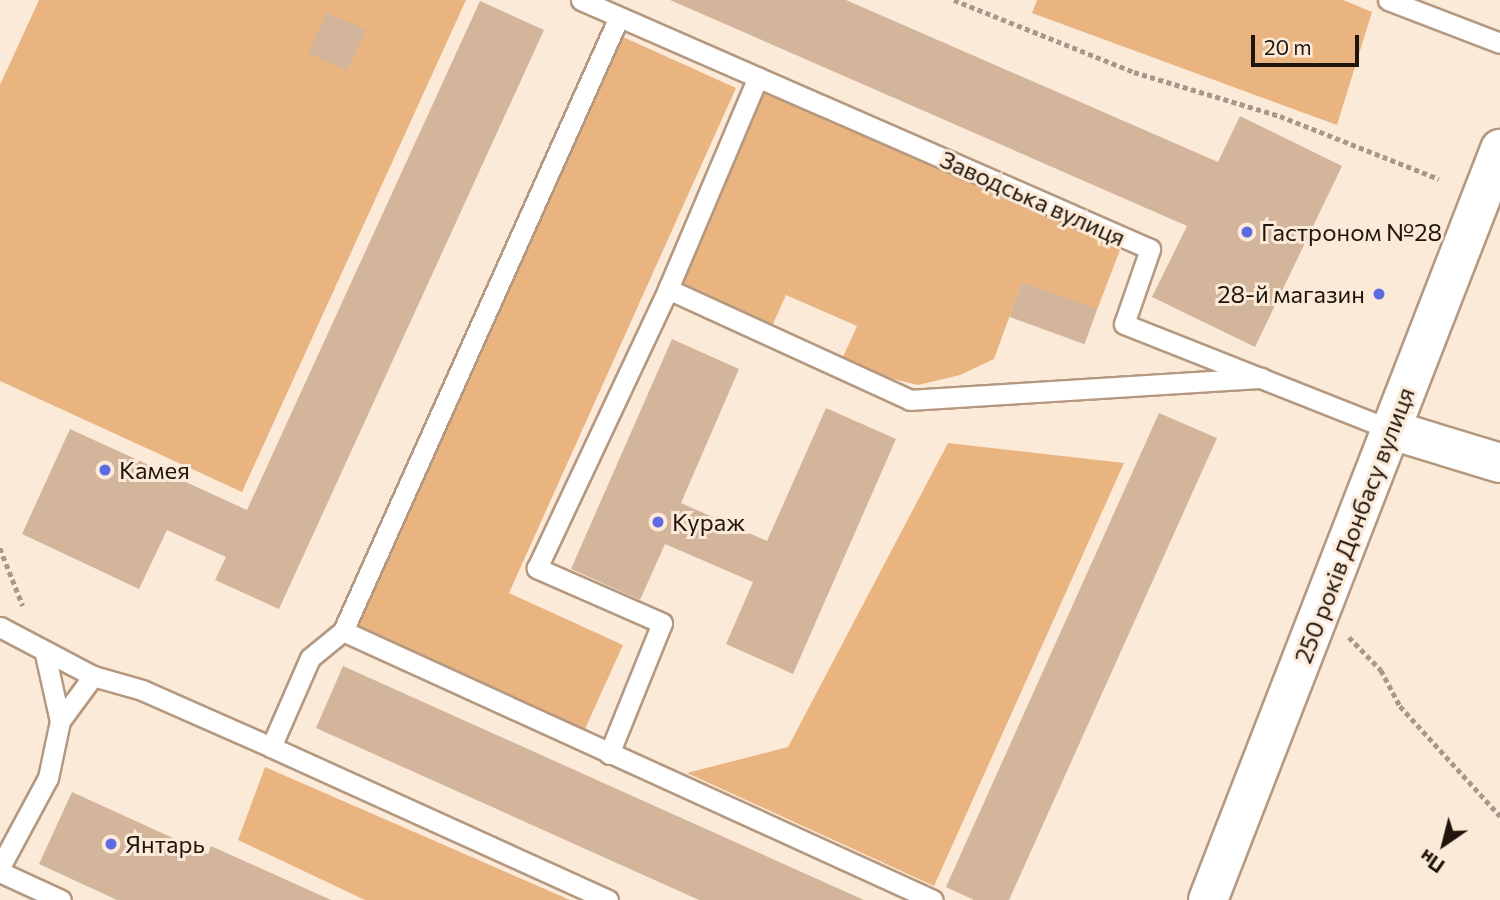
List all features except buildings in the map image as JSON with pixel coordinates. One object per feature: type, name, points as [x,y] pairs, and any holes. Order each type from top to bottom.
[{"type":"street","name":"250 років Донбасу вулиця","points":[[1208,900],[1500,149]]},
{"type":"street","points":[[1392,430],[1500,463]]},
{"type":"lane","name":"Заводська вулиця","points":[[581,0],[1150,249],[1124,324],[1392,430]]},
{"type":"lane","points":[[1388,0],[1500,43]]},
{"type":"lane","points":[[271,747],[310,657],[343,631],[619,17]]},
{"type":"lane","points":[[609,754],[662,624],[537,568],[668,289],[758,78]]},
{"type":"lane","points":[[668,289],[910,400],[1261,378]]},
{"type":"lane","points":[[0,627],[42,652],[93,676],[142,690],[608,900]]},
{"type":"lane","points":[[343,631],[933,900]]},
{"type":"lane","points":[[42,652],[60,721]]},
{"type":"lane","points":[[61,900],[0,870],[48,778],[60,721],[93,676]]},
{"type":"path","points":[[954,0],[1134,72],[1280,116],[1438,179]]},
{"type":"path","points":[[0,548],[42,652]]},
{"type":"path","points":[[1322,609],[1381,670],[1400,706],[1500,816]]},
{"type":"shaded area","points":[[39,0],[466,0],[242,492],[0,381],[0,85]]},
{"type":"shaded area","points":[[1037,0],[1343,0],[1372,12],[1337,125],[1032,13]]},
{"type":"shaded area","points":[[623,37],[736,88],[509,593],[623,645],[585,729],[357,627]]},
{"type":"shaded area","points":[[758,77],[1125,237],[1097,310],[1022,282],[994,359],[960,375],[918,385],[839,366],[857,326],[786,295],[768,335],[668,289]]},
{"type":"shaded area","points":[[948,443],[1124,463],[934,886],[687,773],[788,747]]},
{"type":"shaded area","points":[[265,767],[570,900],[365,900],[238,840]]},
{"type":"place","name":"Гастроном №28","points":[[1247,232]]},
{"type":"place","name":"28-й магазин","points":[[1379,294]]},
{"type":"place","name":"Камея","points":[[105,470]]},
{"type":"place","name":"Кураж","points":[[658,522]]},
{"type":"place","name":"Янтарь","points":[[111,844]]}]
